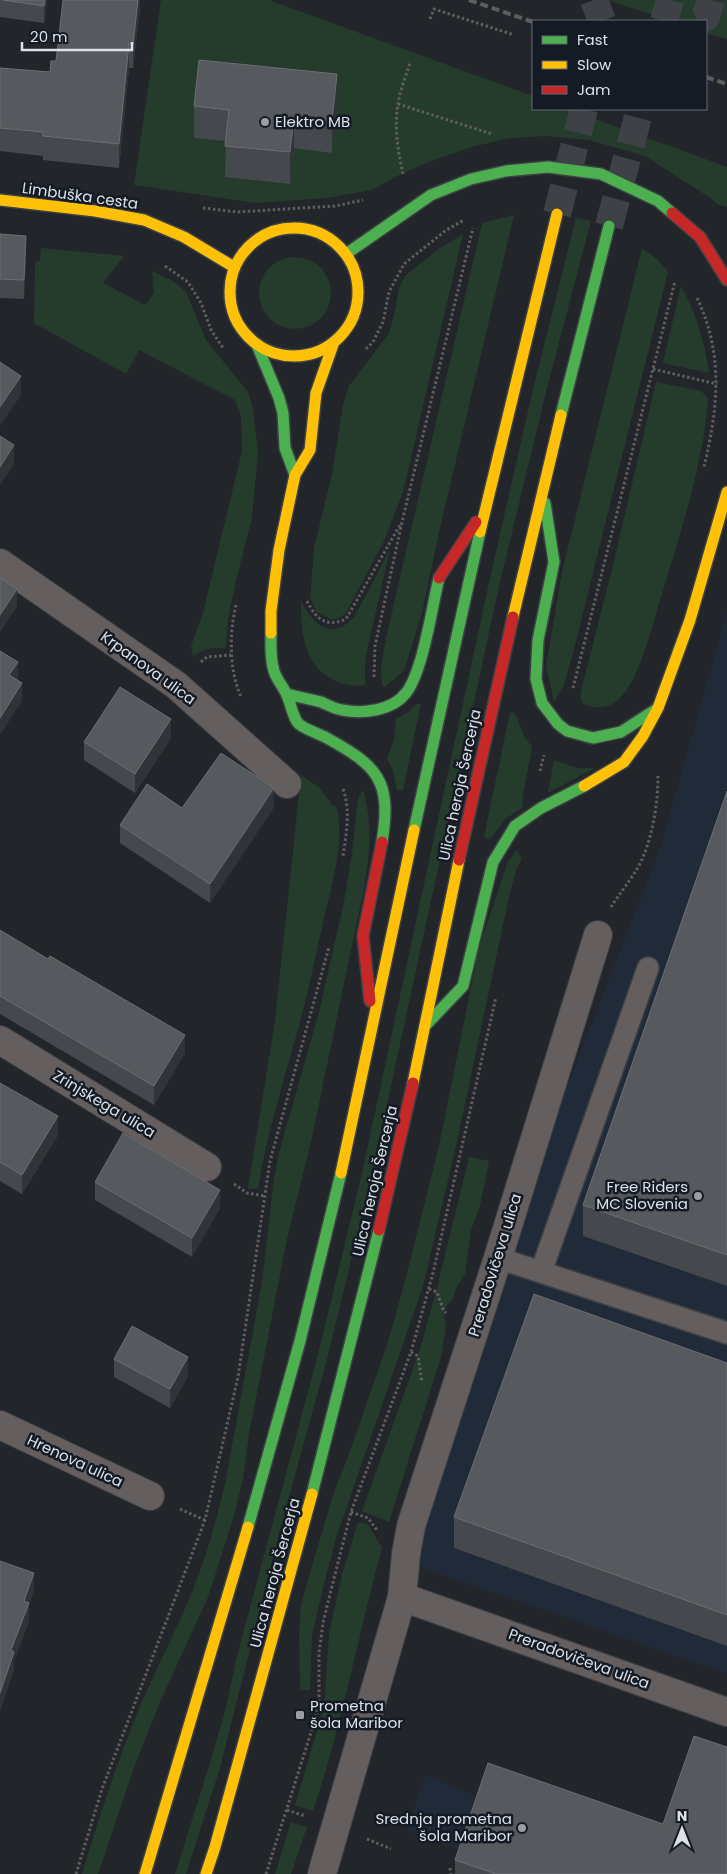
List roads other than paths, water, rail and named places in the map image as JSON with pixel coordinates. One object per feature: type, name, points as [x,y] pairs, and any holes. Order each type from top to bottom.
[{"type":"main road","points":[[346,254],[431,195],[472,179],[506,171],[548,166],[601,174],[658,201],[700,237],[727,280]]},
{"type":"main road","name":"Limbuška cesta","points":[[0,200],[96,210],[144,220],[184,237],[234,267]]},
{"type":"main road","points":[[145,1874],[238,1565],[312,1295],[345,1161],[397,910],[485,508],[520,356],[556,214]]},
{"type":"main road","name":"Ulica heroja Šercerja","points":[[206,1874],[330,1428],[364,1291],[425,1026],[470,808],[543,487],[609,226]]},
{"type":"main road","points":[[294,227],[309,229],[323,234],[336,243],[346,254],[355,272],[359,291],[356,310],[352,319],[347,328],[334,342],[317,352],[298,356],[276,354],[257,345],[241,330],[232,310],[229,289],[234,267],[241,254],[264,234],[294,227]]},
{"type":"main road","points":[[334,342],[316,393],[310,450],[295,475],[275,578],[270,632],[271,655],[274,671],[280,684],[288,694],[298,723],[341,746],[376,774],[381,784],[385,814],[381,848],[363,937],[373,1027]]},
{"type":"main road","points":[[257,345],[280,398],[285,448],[295,475]]},
{"type":"main road","points":[[543,487],[554,562],[538,640],[536,679],[542,703],[558,724],[567,731],[593,738],[621,732],[658,708]]},
{"type":"main road","points":[[425,1026],[464,986],[493,862],[515,826],[540,808],[581,788],[624,762],[643,736],[658,708],[690,620],[727,492]]},
{"type":"main road","points":[[288,694],[320,702],[340,710],[363,712],[380,708],[396,701],[406,693],[415,677],[424,648],[440,577],[485,508]]},
{"type":"street","name":"Krpanova ulica","points":[[0,563],[176,685],[287,784]]},
{"type":"street","name":"Preradovičeva ulica","points":[[322,1874],[402,1597],[411,1526],[498,1258],[598,935]]},
{"type":"street","name":"Zrinjskega ulica","points":[[0,1040],[207,1167]]},
{"type":"street","name":"Hrenova ulica","points":[[0,1425],[150,1496]]},
{"type":"street","name":"Preradovičeva ulica","points":[[402,1597],[727,1712]]},
{"type":"lane","points":[[541,1272],[648,968]]},
{"type":"lane","points":[[498,1258],[727,1333]]},
{"type":"tunnel","points":[[594,0],[602,20]]},
{"type":"tunnel","points":[[664,20],[670,0]]},
{"type":"tunnel","points":[[700,20],[706,17],[711,0]]},
{"type":"tunnel","points":[[557,214],[584,110]]},
{"type":"tunnel","points":[[609,226],[640,110]]},
{"type":"railway","points":[[469,0],[532,22]]},
{"type":"railway","points":[[707,77],[727,84]]},
{"type":"place","name":"Elektro MB","points":[[265,122]]},
{"type":"place","name":"Free Riders MC Slovenia","points":[[698,1196]]},
{"type":"place","name":"Prometna šola Maribor","points":[[300,1715]]},
{"type":"place","name":"Srednja prometna šola Maribor","points":[[522,1828]]}]
